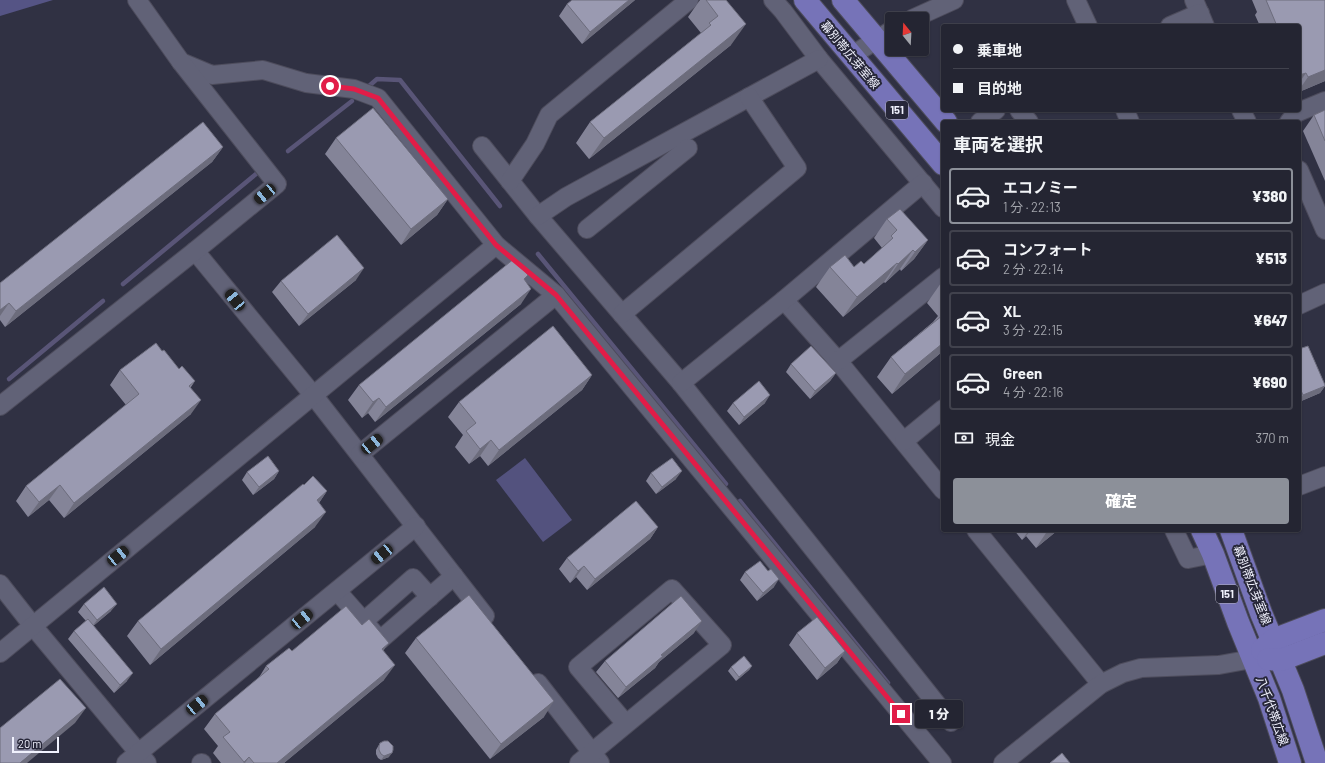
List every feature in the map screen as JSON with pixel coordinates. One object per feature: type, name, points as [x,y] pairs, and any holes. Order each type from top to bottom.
[{"type":"main road","name":"幕別帯広芽室線","points":[[805,0],[941,162]]},
{"type":"main road","name":"151","points":[[843,0],[884,35],[945,120]]},
{"type":"main road","name":"151","points":[[1203,532],[1252,658]]},
{"type":"main road","name":"幕別帯広芽室線","points":[[1232,532],[1261,613],[1281,660]]},
{"type":"main road","name":"幕別帯広芽室線","points":[[1252,658],[1273,640],[1325,620]]},
{"type":"main road","points":[[1252,658],[1281,660],[1325,643]]},
{"type":"main road","name":"八千代帯広線","points":[[1252,658],[1269,698],[1290,763]]},
{"type":"main road","points":[[1281,660],[1293,690],[1317,763]]},
{"type":"street","points":[[0,406],[277,184],[181,62],[137,0]]},
{"type":"street","points":[[510,181],[535,144],[549,115],[690,0]]},
{"type":"street","points":[[773,0],[783,10],[819,59],[941,206]]},
{"type":"street","points":[[1076,0],[1087,24]]},
{"type":"street","points":[[927,12],[951,1]]},
{"type":"street","points":[[1175,24],[1200,13]]},
{"type":"street","points":[[851,56],[884,35]]},
{"type":"street","points":[[538,216],[566,196],[819,59]]},
{"type":"street","points":[[181,62],[212,75],[263,70],[306,84],[354,89],[378,98],[496,245],[556,295],[942,763]]},
{"type":"street","points":[[622,314],[797,168],[748,97]]},
{"type":"street","points":[[1301,111],[1325,101]]},
{"type":"street","points":[[983,120],[993,112]]},
{"type":"street","points":[[1021,112],[1027,120]]},
{"type":"street","points":[[1291,120],[1298,112]]},
{"type":"street","points":[[482,146],[538,216],[681,383],[951,722]]},
{"type":"street","points":[[587,229],[688,148]]},
{"type":"street","points":[[644,154],[657,173]]},
{"type":"street","points":[[1301,175],[1325,230]]},
{"type":"street","points":[[681,383],[784,300],[923,183]]},
{"type":"street","points":[[0,653],[496,245]]},
{"type":"street","points":[[195,251],[314,396],[494,626]]},
{"type":"street","points":[[838,361],[941,279]]},
{"type":"street","points":[[1301,304],[1325,294]]},
{"type":"street","points":[[360,454],[556,295]]},
{"type":"street","points":[[784,300],[838,361],[941,487]]},
{"type":"street","points":[[904,441],[941,411]]},
{"type":"street","points":[[1301,485],[1325,476]]},
{"type":"street","points":[[0,584],[138,760],[416,526]]},
{"type":"street","points":[[978,532],[1101,684]]},
{"type":"street","points":[[1175,532],[1188,559],[1212,554]]},
{"type":"street","points":[[337,591],[380,640],[454,576]]},
{"type":"street","points":[[364,621],[413,578],[430,597]]},
{"type":"street","points":[[528,670],[590,760],[626,724],[722,645],[672,589],[578,668],[626,724]]},
{"type":"street","points":[[1003,763],[1101,684],[1124,673],[1141,668],[1219,665],[1252,658]]},
{"type":"shaded area","points":[[0,0],[53,0],[0,16]]},
{"type":"shaded area","points":[[525,458],[572,520],[543,542],[496,480]]},
{"type":"building","points":[[572,0],[629,0],[590,32],[567,4]]},
{"type":"building","points":[[706,0],[726,0],[746,24],[604,138],[590,122],[711,25],[709,23],[718,16]]},
{"type":"building","points":[[1266,0],[1325,0],[1325,70],[1308,77],[1306,73],[1301,74],[1301,24],[1276,24]]},
{"type":"building","points":[[373,108],[448,199],[411,229],[336,138]]},
{"type":"building","points":[[1325,110],[1325,141],[1314,115]]},
{"type":"building","points":[[203,122],[223,147],[16,311],[9,303],[0,310],[0,283]]},
{"type":"building","points":[[900,209],[928,240],[915,252],[913,250],[857,297],[830,267],[845,255],[854,267],[861,261],[864,264],[893,238],[891,236],[897,230],[887,219]]},
{"type":"building","points":[[337,235],[364,268],[308,314],[281,281]]},
{"type":"building","points":[[515,258],[528,275],[524,279],[531,289],[386,407],[379,398],[373,402],[359,385]]},
{"type":"building","points":[[941,317],[941,345],[905,374],[891,357]]},
{"type":"building","points":[[553,326],[592,375],[499,450],[491,440],[480,449],[466,431],[476,423],[459,402]]},
{"type":"building","points":[[156,343],[162,351],[164,350],[179,369],[182,366],[195,381],[189,386],[201,400],[74,503],[60,485],[39,502],[26,486],[139,394],[120,370]]},
{"type":"building","points":[[1301,345],[1302,348],[1308,346],[1325,385],[1303,395],[1301,390]]},
{"type":"building","points":[[811,346],[836,373],[815,391],[791,364]]},
{"type":"building","points":[[759,381],[770,395],[744,417],[733,403]]},
{"type":"building","points":[[268,456],[279,471],[259,487],[247,472]]},
{"type":"building","points":[[672,458],[682,471],[662,487],[651,473]]},
{"type":"building","points":[[313,476],[327,491],[317,500],[326,512],[161,649],[138,621]]},
{"type":"building","points":[[636,501],[658,527],[595,579],[584,566],[578,571],[567,558]]},
{"type":"building","points":[[760,561],[768,571],[771,569],[779,579],[763,593],[745,572]]},
{"type":"building","points":[[104,587],[117,604],[97,620],[84,604]]},
{"type":"building","points":[[469,595],[554,701],[501,744],[416,638]]},
{"type":"building","points":[[681,596],[702,621],[661,655],[663,656],[626,687],[605,661]]},
{"type":"building","points":[[346,606],[362,625],[369,619],[389,643],[382,649],[395,665],[277,763],[254,763],[249,757],[244,762],[223,737],[230,732],[215,714],[269,669],[266,666],[289,648],[292,651]]},
{"type":"building","points":[[817,617],[845,651],[825,668],[797,633]]},
{"type":"building","points":[[88,619],[133,673],[120,685],[74,631]]},
{"type":"building","points":[[744,656],[752,666],[739,677],[731,667]]},
{"type":"building","points":[[60,679],[86,708],[20,763],[0,763],[0,728]]},
{"type":"building","points":[[388,741],[393,746],[393,750],[392,753],[384,756],[379,750],[379,746],[380,743]]},
{"type":"building","points":[[1062,753],[1070,763],[1050,763]]},
{"type":"waterway","points":[[369,86],[377,79],[400,80],[500,206]]},
{"type":"waterway","points":[[288,151],[352,101]]},
{"type":"waterway","points":[[123,284],[256,174]]},
{"type":"waterway","points":[[538,254],[726,484]]},
{"type":"waterway","points":[[9,379],[103,301]]},
{"type":"waterway","points":[[740,501],[888,683]]},
{"type":"route","points":[[330,86],[354,89],[378,98],[496,245],[556,295],[901,714]]}]
